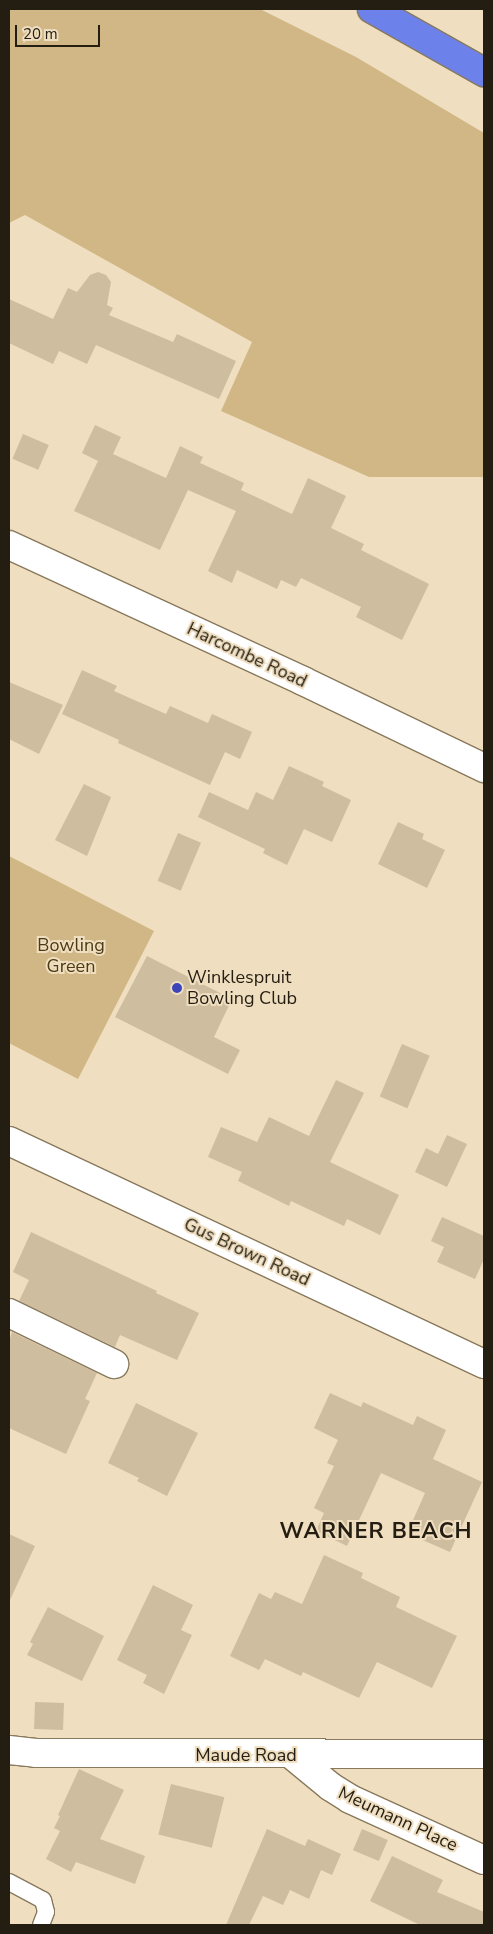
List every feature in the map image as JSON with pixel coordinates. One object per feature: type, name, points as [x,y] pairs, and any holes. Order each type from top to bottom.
[{"type":"highway","points":[[372,9],[484,72]]},
{"type":"street","name":"Harcombe Road","points":[[9,545],[303,681],[484,768]]},
{"type":"street","name":"Gus Brown Road","points":[[9,1141],[484,1364]]},
{"type":"street","points":[[9,1313],[114,1364]]},
{"type":"street","name":"Maude Road","points":[[9,1750],[36,1753],[484,1754]]},
{"type":"street","name":"Meumann Place","points":[[292,1755],[331,1787],[350,1799],[484,1860]]},
{"type":"lane","points":[[9,1882],[43,1900],[46,1912],[41,1925]]},
{"type":"green space","points":[[9,9],[260,9],[356,57],[484,133],[484,477],[369,477],[221,411],[252,342],[25,215],[9,223]]},
{"type":"green space","name":"Bowling Green","points":[[9,856],[154,931],[78,1079],[9,1043]]},
{"type":"building","points":[[98,272],[106,275],[111,282],[107,305],[113,308],[109,315],[173,342],[177,334],[236,361],[219,399],[96,345],[87,364],[59,351],[53,364],[9,343],[9,299],[53,319],[68,288],[77,292],[90,275]]},
{"type":"building","points":[[95,425],[121,437],[113,454],[166,478],[180,446],[203,457],[200,463],[244,483],[241,490],[292,514],[308,478],[346,496],[331,528],[364,544],[361,550],[429,584],[402,640],[356,617],[361,607],[301,578],[296,587],[281,580],[277,589],[237,570],[232,583],[208,571],[236,511],[188,490],[160,550],[74,511],[98,461],[82,453]]},
{"type":"building","points":[[23,434],[49,445],[38,470],[12,459]]},
{"type":"building","points":[[82,670],[117,686],[114,691],[166,714],[170,706],[208,723],[212,714],[252,732],[240,759],[225,752],[210,785],[118,743],[119,740],[62,714]]},
{"type":"building","points":[[9,682],[63,705],[39,754],[9,739]]},
{"type":"building","points":[[289,766],[324,782],[322,786],[351,800],[332,842],[304,829],[287,865],[263,853],[265,849],[198,817],[209,792],[248,810],[256,792],[273,800]]},
{"type":"building","points":[[84,784],[111,797],[87,856],[55,840]]},
{"type":"building","points":[[398,822],[424,834],[422,839],[445,850],[427,888],[378,864]]},
{"type":"building","points":[[178,833],[201,843],[181,891],[158,881]]},
{"type":"building","points":[[147,956],[232,999],[214,1037],[240,1050],[228,1074],[115,1017]]},
{"type":"building","points":[[402,1044],[430,1056],[407,1108],[380,1096]]},
{"type":"building","points":[[336,1080],[364,1093],[330,1162],[399,1195],[380,1235],[347,1219],[344,1226],[291,1201],[289,1206],[238,1181],[242,1172],[208,1157],[221,1127],[257,1142],[269,1117],[309,1136]]},
{"type":"building","points":[[447,1135],[467,1144],[447,1187],[415,1172],[426,1148],[438,1154]]},
{"type":"building","points":[[442,1217],[484,1236],[484,1259],[475,1279],[437,1262],[444,1247],[431,1241]]},
{"type":"building","points":[[31,1232],[157,1291],[156,1293],[199,1313],[177,1360],[120,1335],[115,1347],[19,1301],[29,1280],[13,1272]]},
{"type":"building","points":[[12,1332],[97,1373],[85,1399],[90,1401],[66,1454],[9,1428],[9,1341]]},
{"type":"building","points":[[330,1393],[361,1407],[363,1402],[413,1425],[417,1416],[446,1430],[433,1459],[482,1482],[450,1552],[418,1538],[421,1533],[410,1527],[425,1493],[381,1473],[347,1546],[316,1531],[324,1513],[314,1508],[334,1466],[327,1463],[338,1440],[314,1428]]},
{"type":"building","points":[[136,1403],[198,1433],[167,1496],[137,1481],[139,1478],[108,1463]]},
{"type":"building","points":[[9,1534],[35,1546],[9,1602]]},
{"type":"building","points":[[324,1555],[363,1573],[361,1578],[400,1597],[396,1607],[457,1636],[432,1688],[377,1662],[359,1698],[303,1672],[301,1676],[265,1659],[259,1670],[230,1656],[259,1593],[271,1599],[275,1592],[302,1604]]},
{"type":"building","points":[[153,1585],[193,1605],[181,1630],[192,1635],[164,1694],[143,1683],[147,1675],[117,1660]]},
{"type":"building","points":[[48,1607],[104,1636],[82,1681],[27,1655],[33,1644],[30,1642]]},
{"type":"building","points":[[35,1702],[64,1703],[63,1730],[34,1729]]},
{"type":"building","points":[[79,1769],[124,1790],[100,1839],[145,1856],[135,1884],[76,1862],[71,1872],[46,1859],[60,1831],[54,1828],[60,1816],[58,1815]]},
{"type":"building","points":[[171,1784],[224,1797],[212,1848],[158,1834]]},
{"type":"building","points":[[267,1829],[305,1846],[308,1839],[341,1854],[332,1875],[321,1870],[309,1899],[290,1890],[283,1905],[263,1896],[249,1925],[226,1925]]},
{"type":"building","points":[[362,1829],[388,1840],[379,1861],[353,1850]]},
{"type":"building","points":[[392,1856],[443,1880],[437,1892],[484,1912],[484,1925],[420,1925],[370,1901]]},
{"type":"place","name":"Winklespruit Bowling Club","points":[[177,988]]},
{"type":"district","name":"WARNER BEACH","points":[[376,1532]]}]
